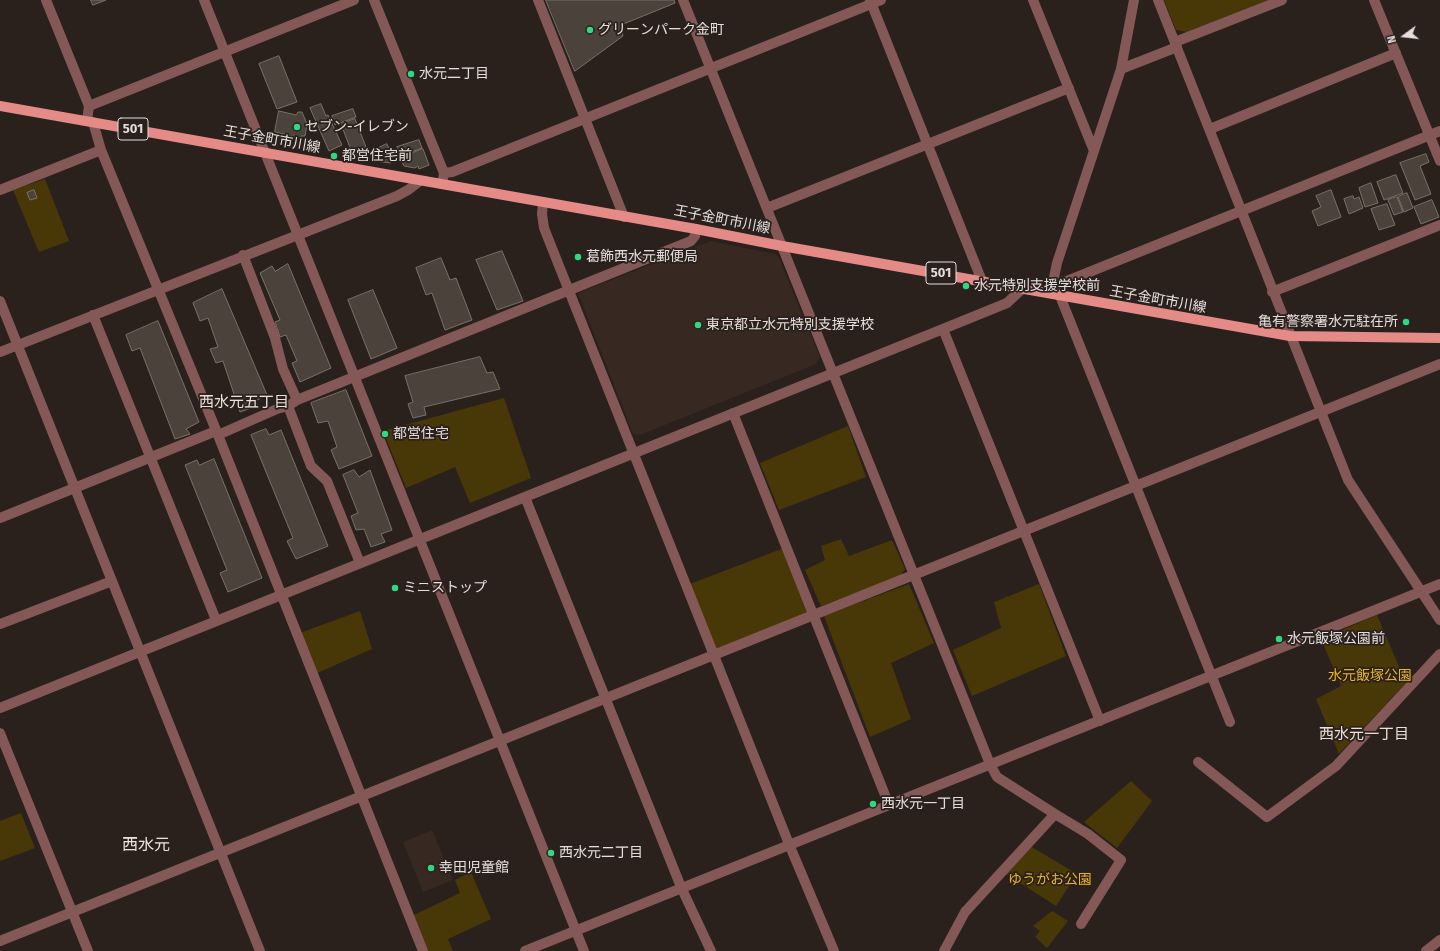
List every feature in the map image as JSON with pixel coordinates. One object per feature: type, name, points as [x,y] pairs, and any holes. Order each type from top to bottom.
[{"type":"main road","name":"王子金町市川線","points":[[0,106],[696,229],[782,246],[1023,288],[1054,292],[1290,336],[1440,338]]},
{"type":"street","points":[[46,0],[89,106],[90,121],[101,150],[217,433],[280,595],[423,951]]},
{"type":"street","points":[[204,0],[296,234],[355,376],[584,951]]},
{"type":"street","points":[[89,106],[354,0]]},
{"type":"street","points":[[374,0],[444,173],[443,185]]},
{"type":"street","points":[[538,0],[624,217]]},
{"type":"street","points":[[683,0],[990,764],[997,777],[1088,834],[1121,860],[1081,924]]},
{"type":"street","points":[[1033,0],[1094,151]]},
{"type":"street","points":[[1134,0],[1121,69],[1057,263],[1054,292],[1135,486],[1230,722]]},
{"type":"street","points":[[1158,0],[1210,129],[1272,292],[1348,480],[1440,620]]},
{"type":"street","points":[[1121,69],[1282,0]]},
{"type":"street","points":[[1374,0],[1440,161]]},
{"type":"street","points":[[444,173],[452,172],[874,1],[982,281]]},
{"type":"street","points":[[1210,129],[1396,53]]},
{"type":"street","points":[[767,208],[1068,88]]},
{"type":"street","points":[[1054,292],[1241,210],[1440,131]]},
{"type":"street","points":[[0,190],[101,150]]},
{"type":"street","points":[[0,352],[296,234],[397,196],[420,181]]},
{"type":"street","points":[[543,202],[542,214],[544,228],[789,844],[834,951]]},
{"type":"street","points":[[1272,292],[1440,225]]},
{"type":"street","points":[[0,518],[150,458],[288,406],[297,400],[355,376],[691,241],[695,236],[696,229]]},
{"type":"street","points":[[243,255],[275,338],[283,369],[297,400]]},
{"type":"street","points":[[0,708],[1007,303],[1023,288]]},
{"type":"street","points":[[0,301],[260,951]]},
{"type":"street","points":[[93,315],[216,620]]},
{"type":"street","points":[[943,329],[1100,721]]},
{"type":"street","points":[[0,941],[606,700],[913,575],[1440,364]]},
{"type":"street","points":[[288,406],[311,466],[327,481],[360,563]]},
{"type":"street","points":[[733,413],[889,805]]},
{"type":"street","points":[[525,497],[681,887],[711,951]]},
{"type":"street","points":[[0,624],[112,581]]},
{"type":"street","points":[[525,951],[681,887],[1440,584]]},
{"type":"street","points":[[1198,762],[1266,817],[1336,766],[1440,654]]},
{"type":"street","points":[[0,733],[88,951]]},
{"type":"street","points":[[944,951],[965,912],[1055,814]]},
{"type":"street","points":[[1426,951],[1440,940]]},
{"type":"shaded area","name":"東京都立水元特別支援学校","points":[[711,241],[775,254],[778,256],[820,357],[816,364],[640,435],[633,434],[578,293]]},
{"type":"shaded area","points":[[432,830],[453,880],[423,892],[403,842]]},
{"type":"green space","points":[[1164,0],[1268,0],[1187,32],[1176,30]]},
{"type":"green space","points":[[45,179],[69,241],[39,252],[13,190]]},
{"type":"green space","points":[[504,398],[531,478],[470,503],[455,467],[406,488],[383,431]]},
{"type":"green space","points":[[848,426],[866,477],[779,510],[760,463]]},
{"type":"green space","points":[[841,539],[849,556],[892,540],[905,569],[900,576],[821,606],[805,570],[825,560],[821,546]]},
{"type":"green space","points":[[784,548],[809,613],[717,652],[690,584]]},
{"type":"green space","points":[[909,584],[934,643],[891,663],[911,719],[870,737],[824,616]]},
{"type":"green space","points":[[1039,584],[1066,656],[972,696],[953,650],[1001,628],[994,602]]},
{"type":"green space","points":[[360,611],[372,649],[317,673],[300,633]]},
{"type":"green space","name":"水元飯塚公園","points":[[1377,615],[1406,683],[1339,754],[1316,699],[1341,686],[1321,639]]},
{"type":"green space","points":[[1131,781],[1152,801],[1117,848],[1084,822]]},
{"type":"green space","points":[[21,813],[35,848],[0,861],[0,821]]},
{"type":"green space","name":"ゆうがお公園","points":[[1030,846],[1077,874],[1056,906],[1006,874]]},
{"type":"green space","points":[[471,872],[491,919],[448,939],[453,951],[427,951],[412,916],[460,893],[455,880]]},
{"type":"green space","points":[[1052,911],[1068,921],[1047,948],[1035,937],[1040,931],[1033,926]]},
{"type":"building","points":[[91,0],[106,0],[93,5]]},
{"type":"building","name":"グリーンパーク金町","points":[[546,0],[674,0],[675,3],[621,25],[623,36],[575,71]]},
{"type":"building","points":[[279,56],[297,102],[277,109],[259,64]]},
{"type":"building","points":[[321,104],[326,116],[328,115],[342,145],[329,151],[310,108]]},
{"type":"building","points":[[353,109],[356,117],[335,125],[332,116]]},
{"type":"building","points":[[279,111],[296,115],[298,112],[302,112],[307,124],[305,136],[301,136],[301,138],[275,132]]},
{"type":"building","points":[[355,119],[368,152],[356,156],[355,153],[352,153],[341,124]]},
{"type":"building","points":[[419,140],[422,148],[401,156],[397,147]]},
{"type":"building","points":[[387,144],[394,161],[390,163],[376,161],[372,151]]},
{"type":"building","points":[[423,149],[429,165],[419,169],[418,166],[415,168],[404,166],[400,158]]},
{"type":"building","points":[[1426,154],[1429,162],[1420,166],[1431,194],[1415,200],[1400,163]]},
{"type":"building","points":[[1396,175],[1403,193],[1384,200],[1377,182]]},
{"type":"building","points":[[1371,183],[1378,203],[1365,207],[1359,188]]},
{"type":"building","points":[[34,190],[37,198],[30,200],[27,193]]},
{"type":"building","points":[[1331,190],[1341,217],[1318,226],[1312,211],[1321,207],[1316,196]]},
{"type":"building","points":[[1407,193],[1413,208],[1404,212],[1398,197]]},
{"type":"building","points":[[1353,196],[1354,199],[1359,197],[1363,208],[1349,214],[1344,199]]},
{"type":"building","points":[[1397,197],[1403,212],[1394,215],[1388,200]]},
{"type":"building","points":[[1432,200],[1439,217],[1421,224],[1414,207]]},
{"type":"building","points":[[1387,204],[1395,225],[1379,230],[1371,209]]},
{"type":"building","points":[[502,251],[523,301],[497,310],[476,260]]},
{"type":"building","points":[[441,258],[450,280],[456,278],[472,320],[445,330],[432,293],[426,295],[416,268]]},
{"type":"building","points":[[288,264],[331,368],[300,382],[292,363],[297,361],[286,335],[280,337],[275,322],[280,320],[260,273],[272,266],[275,271]]},
{"type":"building","points":[[222,289],[267,395],[255,401],[256,406],[240,412],[223,361],[216,363],[210,349],[218,347],[208,318],[200,321],[193,303]]},
{"type":"building","points":[[373,290],[397,348],[371,359],[348,300]]},
{"type":"building","points":[[158,321],[199,422],[186,429],[190,434],[175,439],[140,348],[132,351],[126,335]]},
{"type":"building","points":[[480,357],[487,373],[493,372],[500,389],[424,407],[426,415],[413,418],[408,404],[413,402],[405,376]]},
{"type":"building","points":[[346,390],[372,456],[339,469],[331,450],[337,447],[328,421],[318,423],[311,403]]},
{"type":"building","points":[[266,429],[269,435],[281,430],[328,546],[296,559],[287,541],[293,538],[251,435]]},
{"type":"building","points":[[214,459],[262,578],[228,592],[220,573],[227,570],[185,465],[197,460],[199,465]]},
{"type":"building","points":[[354,470],[359,477],[370,470],[392,530],[381,534],[385,542],[371,547],[364,529],[356,530],[351,516],[358,513],[343,475]]},
{"type":"place","name":"グリーンパーク金町","points":[[590,30]]},
{"type":"place","name":"水元二丁目","points":[[411,74]]},
{"type":"place","name":"セブン-イレブン","points":[[297,127]]},
{"type":"place","name":"都営住宅前","points":[[334,156]]},
{"type":"place","name":"葛飾西水元郵便局","points":[[578,257]]},
{"type":"place","name":"水元特別支援学校前","points":[[966,286]]},
{"type":"place","name":"亀有警察署水元駐在所","points":[[1406,322]]},
{"type":"place","name":"東京都立水元特別支援学校","points":[[698,325]]},
{"type":"place","name":"都営住宅","points":[[385,434]]},
{"type":"place","name":"ミニストップ","points":[[395,588]]},
{"type":"place","name":"水元飯塚公園前","points":[[1279,639]]},
{"type":"place","name":"西水元一丁目","points":[[873,804]]},
{"type":"place","name":"西水元二丁目","points":[[551,853]]},
{"type":"place","name":"幸田児童館","points":[[431,868]]},
{"type":"district","name":"西水元五丁目","points":[[244,403]]},
{"type":"district","name":"西水元一丁目","points":[[1364,735]]},
{"type":"district","name":"西水元","points":[[146,846]]}]
